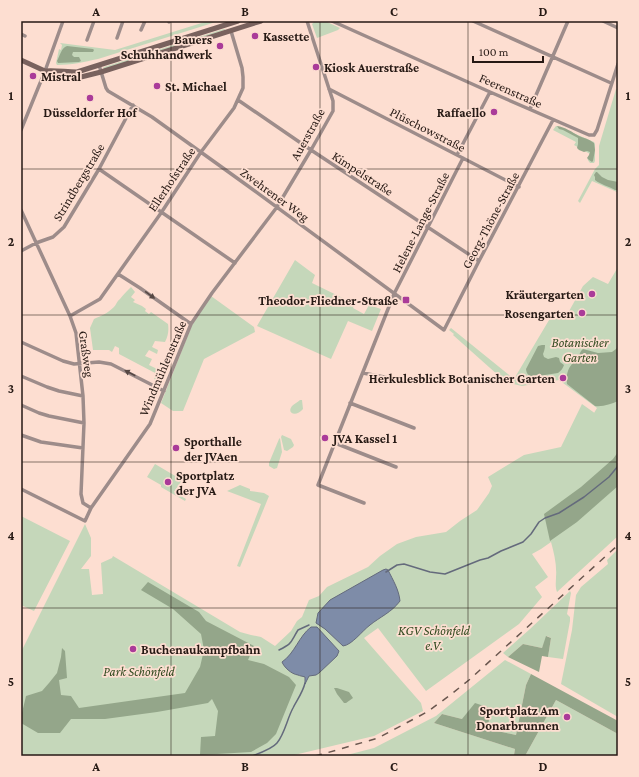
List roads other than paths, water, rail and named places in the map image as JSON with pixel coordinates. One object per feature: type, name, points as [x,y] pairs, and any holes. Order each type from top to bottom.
[{"type":"main road","points":[[44,71],[76,72],[238,21]]},
{"type":"main road","points":[[21,60],[44,71],[52,78],[73,79],[101,72],[261,21]]},
{"type":"street","points":[[21,130],[63,21]]},
{"type":"street","points":[[86,40],[94,21]]},
{"type":"street","points":[[117,38],[123,21]]},
{"type":"street","points":[[141,30],[144,21]]},
{"type":"street","name":"Auerstraße","points":[[277,207],[333,110],[333,101],[307,21]]},
{"type":"street","name":"Feerenstraße","points":[[332,21],[589,135],[594,135],[597,130],[611,83]]},
{"type":"street","points":[[474,21],[611,83],[618,64]]},
{"type":"street","points":[[530,109],[568,21]]},
{"type":"street","points":[[603,21],[618,28]]},
{"type":"street","name":"Ellerhofstraße","points":[[70,316],[100,299],[161,213],[201,152],[230,114],[238,100],[242,88],[243,77],[242,68],[231,31]]},
{"type":"street","name":"Zwehrener Weg","points":[[99,65],[108,91],[152,117],[444,330]]},
{"type":"street","name":"Plüschowstraße","points":[[329,89],[519,187]]},
{"type":"street","points":[[457,155],[490,92]]},
{"type":"street","name":"Kimpelstraße","points":[[238,100],[479,261]]},
{"type":"street","name":"Strindbergstraße","points":[[21,251],[36,243],[53,237],[64,228],[99,169],[133,105]]},
{"type":"street","name":"Georg-Thöne-Straße","points":[[444,330],[554,120]]},
{"type":"street","name":"Helene-Lange-Straße","points":[[394,294],[463,158]]},
{"type":"street","points":[[99,169],[235,263]]},
{"type":"street","name":"Windmühlenstraße","points":[[21,488],[85,521],[91,508],[150,424],[191,324],[212,293],[277,207]]},
{"type":"street","name":"Graßweg","points":[[21,210],[70,316],[76,333],[83,396],[84,423],[81,494],[83,503],[91,508]]},
{"type":"street","points":[[118,274],[191,324]]},
{"type":"street","points":[[364,503],[318,485],[394,294]]},
{"type":"street","points":[[21,342],[63,361],[74,364],[99,362],[111,364],[164,391]]},
{"type":"street","points":[[363,373],[400,380]]},
{"type":"street","points":[[21,376],[59,391],[83,396]]},
{"type":"street","points":[[350,403],[414,428]]},
{"type":"street","points":[[21,405],[49,416],[84,423]]},
{"type":"street","points":[[21,435],[41,442],[83,448]]},
{"type":"street","points":[[334,443],[396,467]]},
{"type":"water","points":[[386,569],[396,585],[400,601],[353,640],[343,646],[325,629],[316,623],[318,613],[330,600]]},
{"type":"water","points":[[311,627],[317,627],[339,651],[337,656],[319,673],[309,676],[305,684],[305,677],[290,672],[282,662]]},
{"type":"waterway","points":[[386,572],[397,565],[404,564],[430,572],[445,574],[488,558],[523,542],[531,534],[539,522],[559,513],[584,497],[609,477],[618,466]]},
{"type":"waterway","points":[[279,650],[291,642],[298,630],[309,625]]},
{"type":"waterway","points":[[252,756],[269,749],[277,743],[305,683]]},
{"type":"railway","points":[[315,756],[378,738],[427,712],[469,680],[618,545]]},
{"type":"place","name":"Kassette","points":[[255,36]]},
{"type":"place","name":"Bauers Schuhhandwerk","points":[[220,46]]},
{"type":"place","name":"Kiosk Auerstraße","points":[[316,67]]},
{"type":"place","name":"Mistral","points":[[33,76]]},
{"type":"place","name":"St. Michael","points":[[157,86]]},
{"type":"place","name":"Düsseldorfer Hof","points":[[90,98]]},
{"type":"place","name":"Raffaello","points":[[494,112]]},
{"type":"place","name":"Kräutergarten","points":[[592,294]]},
{"type":"place","name":"Theodor-Fliedner-Straße","points":[[406,300]]},
{"type":"place","name":"Rosengarten","points":[[582,313]]},
{"type":"place","name":"Herkulesblick Botanischer Garten","points":[[563,378]]},
{"type":"place","name":"JVA Kassel 1","points":[[325,438]]},
{"type":"place","name":"Sporthalle der JVAen","points":[[176,448]]},
{"type":"place","name":"Sportplatz der JVA","points":[[168,482]]},
{"type":"place","name":"Buchenaukampfbahn","points":[[133,649]]},
{"type":"place","name":"Sportplatz Am Donarbrunnen","points":[[567,717]]},
{"type":"park label","name":"Botanischer Garten","points":[[580,350]]},
{"type":"park label","name":"KGV Schönfeld e.V.","points":[[434,638]]},
{"type":"park label","name":"Park Schönfeld","points":[[139,671]]}]
